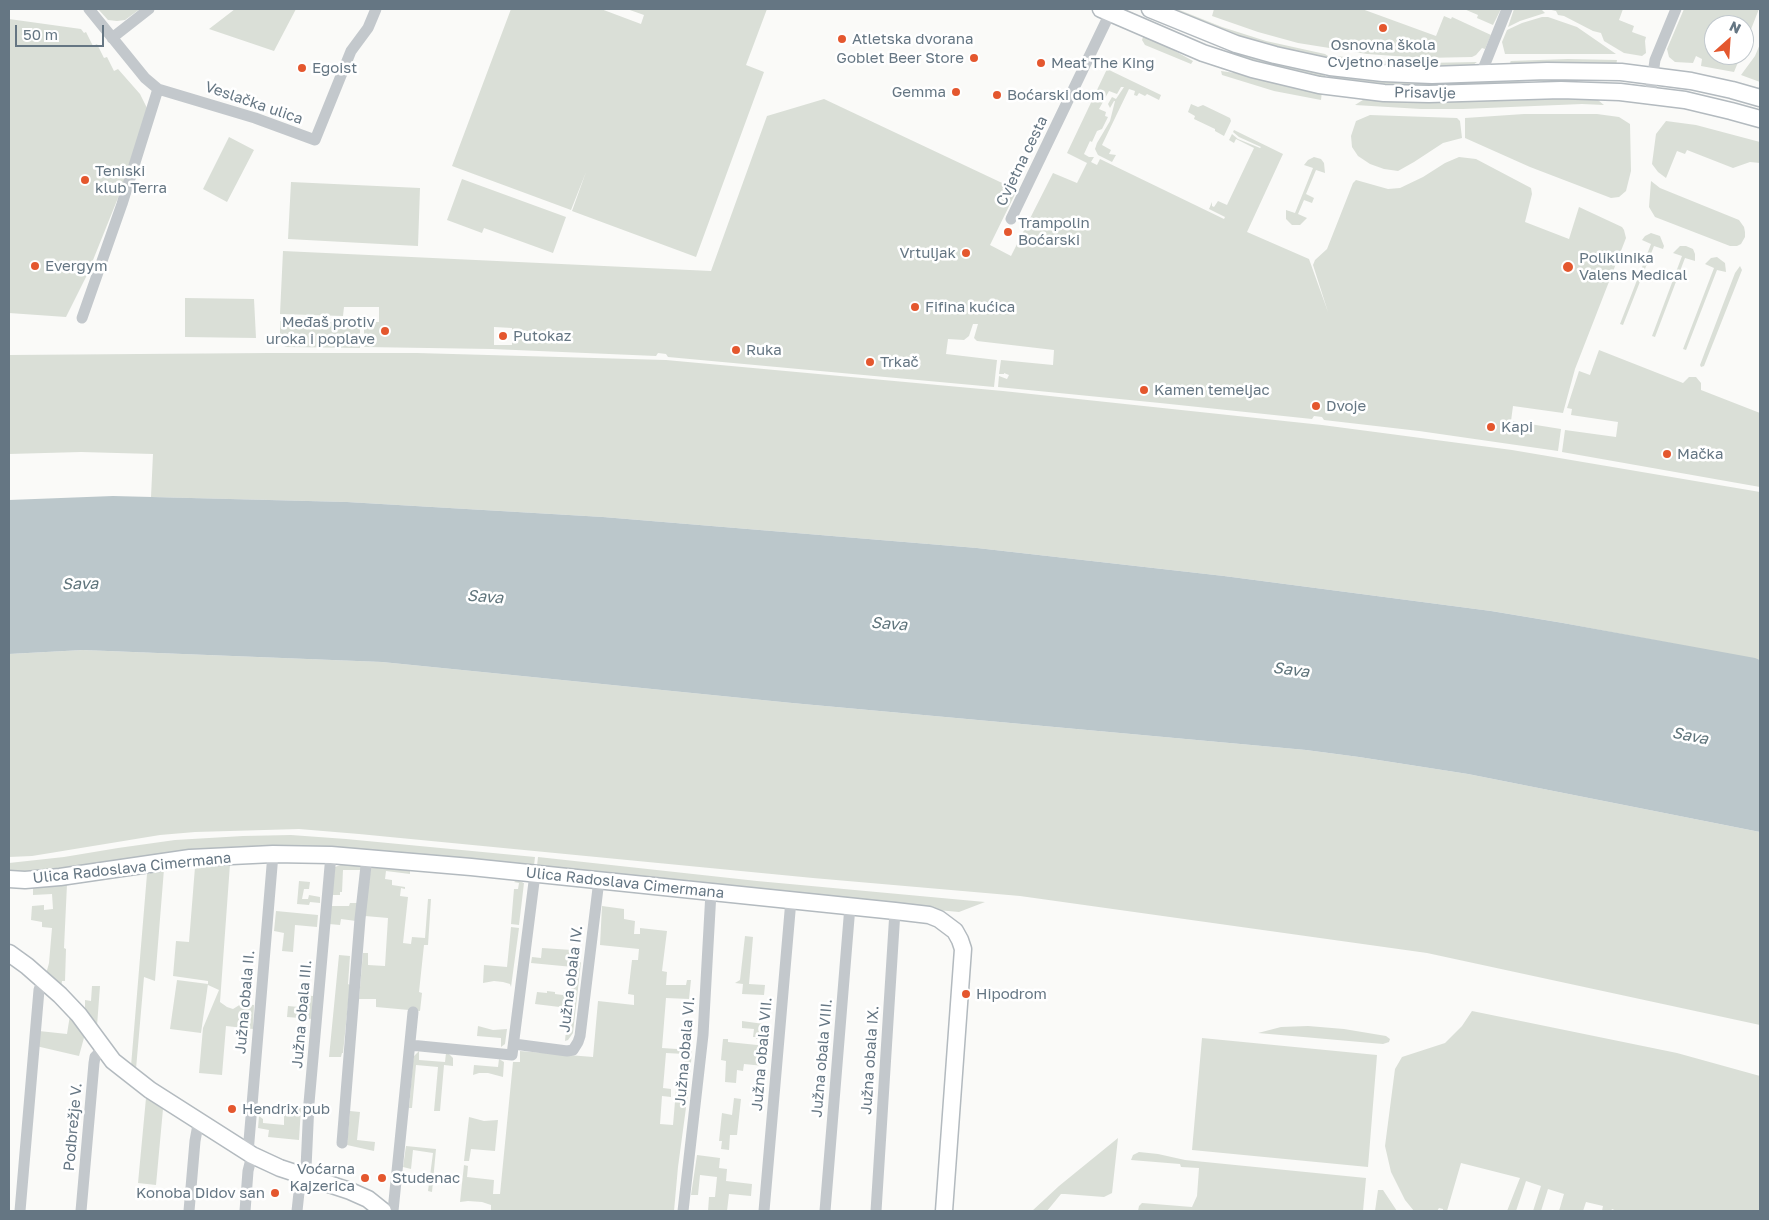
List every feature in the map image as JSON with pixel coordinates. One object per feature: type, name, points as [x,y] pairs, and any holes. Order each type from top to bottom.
[{"type":"street","name":"Veslačka ulica","points":[[89,9],[145,78],[158,89],[255,118],[315,140],[351,51],[368,28],[376,9]]},
{"type":"street","points":[[112,38],[149,9]]},
{"type":"street","name":"Prisavlje","points":[[1150,9],[1236,44],[1316,64],[1383,73],[1446,75],[1584,71],[1653,75],[1705,84],[1760,98]]},
{"type":"street","points":[[1481,74],[1506,9]]},
{"type":"street","points":[[1650,95],[1657,55],[1676,9]]},
{"type":"street","name":"Prisavlje","points":[[1108,10],[1175,42],[1220,59],[1284,78],[1319,85],[1404,94],[1569,90],[1620,92],[1709,105],[1760,119]]},
{"type":"street","name":"Cvjetna cesta","points":[[1011,219],[1108,10]]},
{"type":"street","points":[[82,318],[125,196],[158,89]]},
{"type":"street","name":"Ulica Radoslava Cimermana","points":[[9,879],[26,880],[60,877],[190,858],[273,854],[331,855],[599,880],[929,915],[939,919],[955,931],[963,949],[944,1211]]},
{"type":"street","name":"Južna obala II.","points":[[245,1211],[273,854]]},
{"type":"street","name":"Južna obala III.","points":[[296,1211],[300,1183],[306,1168],[331,855]]},
{"type":"street","points":[[342,1143],[360,919],[368,857]]},
{"type":"street","points":[[513,1050],[535,874]]},
{"type":"street","name":"Južna obala IV.","points":[[410,1045],[513,1050],[573,1050],[580,1036],[599,880]]},
{"type":"street","name":"Južna obala VI.","points":[[683,1211],[703,1036],[711,892]]},
{"type":"street","name":"Južna obala VII.","points":[[764,1211],[791,900]]},
{"type":"street","name":"Južna obala VIII.","points":[[825,1211],[850,906]]},
{"type":"street","name":"Južna obala IX.","points":[[876,1211],[895,910]]},
{"type":"street","points":[[9,953],[43,980],[73,1008],[103,1049],[131,1076],[250,1154],[280,1168],[350,1191],[376,1209]]},
{"type":"street","points":[[20,1211],[38,990],[43,980]]},
{"type":"street","points":[[393,1211],[413,1012]]},
{"type":"street","name":"Podbrežje V.","points":[[81,1211],[94,1063],[95,1058],[103,1049]]},
{"type":"street","points":[[189,1211],[195,1140],[200,1123]]},
{"type":"shaded area","points":[[98,9],[140,9],[125,20],[117,21],[108,20]]},
{"type":"shaded area","points":[[235,9],[296,9],[274,51],[209,29]]},
{"type":"shaded area","points":[[511,9],[601,9],[641,24],[644,15],[627,9],[767,9],[746,65],[764,72],[696,257],[572,211],[586,172],[571,210],[452,166]]},
{"type":"shaded area","points":[[1165,9],[1177,9],[1222,27],[1266,41],[1325,54],[1328,56],[1327,60],[1237,38]]},
{"type":"shaded area","name":"Osnovna škola Cvjetno naselje","points":[[1214,9],[1362,9],[1436,36],[1444,16],[1451,19],[1452,17],[1491,35],[1485,49],[1482,48],[1472,57],[1423,58],[1367,54],[1298,43],[1258,32],[1212,16]]},
{"type":"shaded area","points":[[1464,9],[1501,9],[1493,25],[1477,18],[1478,15]]},
{"type":"shaded area","points":[[1514,9],[1541,9],[1545,13],[1508,27]]},
{"type":"shaded area","points":[[1547,9],[1623,9],[1619,20],[1634,26],[1632,32],[1646,37],[1646,53],[1642,56],[1624,53],[1604,41],[1601,33],[1558,15],[1556,11]]},
{"type":"shaded area","points":[[1684,9],[1759,9],[1754,22],[1754,15],[1704,15],[1704,65],[1737,65],[1734,72],[1701,66],[1702,59],[1696,56],[1693,63],[1675,62],[1669,57],[1667,49]]},
{"type":"shaded area","points":[[1542,17],[1548,17],[1577,27],[1616,54],[1505,54],[1502,42],[1507,30]]},
{"type":"shaded area","points":[[9,19],[81,29],[84,33],[86,32],[93,46],[97,44],[104,58],[107,57],[114,71],[118,69],[140,94],[147,108],[122,188],[87,275],[66,317],[9,313]]},
{"type":"shaded area","points":[[1151,21],[1206,45],[1230,53],[1325,72],[1325,79],[1242,60],[1149,24]]},
{"type":"shaded area","points":[[1144,34],[1193,61],[1191,64],[1145,45],[1142,40]]},
{"type":"shaded area","points":[[1760,44],[1760,82],[1741,75],[1748,65],[1754,65],[1755,56]]},
{"type":"shaded area","points":[[1336,56],[1424,63],[1477,62],[1472,66],[1405,69],[1335,61]]},
{"type":"shaded area","points":[[1617,60],[1616,66],[1511,64],[1510,62],[1511,61]]},
{"type":"shaded area","points":[[1107,69],[1161,95],[1159,100],[1147,94],[1145,96],[1139,93],[1137,96],[1134,95],[1135,91],[1129,89],[1102,145],[1111,150],[1109,154],[1116,155],[1112,162],[1098,155],[1095,149],[1110,121],[1115,101],[1110,108],[1108,104],[1112,97],[1116,99],[1124,87],[1121,87],[1117,94],[1109,91],[1099,109],[1106,112],[1105,116],[1108,117],[1102,129],[1097,131],[1092,142],[1090,141],[1084,154],[1094,157],[1091,162],[1097,165],[1100,159],[1224,219],[1225,217],[1209,209],[1212,202],[1214,207],[1218,201],[1227,205],[1254,148],[1236,139],[1234,143],[1229,140],[1232,134],[1238,139],[1261,147],[1239,137],[1233,132],[1234,130],[1283,154],[1247,232],[1309,259],[1328,312],[1313,265],[1315,260],[1327,249],[1353,183],[1356,180],[1388,189],[1400,188],[1459,157],[1476,159],[1531,188],[1532,194],[1525,222],[1569,239],[1579,207],[1622,227],[1626,238],[1575,369],[1563,413],[1513,406],[1511,421],[1561,429],[1558,451],[1419,431],[1324,420],[1322,417],[1314,416],[1312,419],[998,387],[999,376],[1007,379],[1009,375],[999,374],[1001,360],[1053,365],[1054,350],[977,341],[974,338],[978,324],[973,324],[969,336],[964,340],[948,339],[946,354],[997,360],[994,387],[668,357],[666,354],[658,353],[656,356],[492,349],[364,347],[364,322],[379,322],[379,307],[344,307],[343,316],[280,314],[283,251],[711,271],[767,116],[824,99],[1017,190],[990,245],[1011,256],[1053,173],[1077,183],[1087,163],[1067,153]],"holes":[[[494,327],[512,328],[512,345],[494,345]]]},
{"type":"shaded area","points":[[1221,71],[1249,75],[1322,91],[1321,100],[1274,91],[1222,75]]},
{"type":"shaded area","points":[[1334,73],[1492,80],[1615,78],[1615,81],[1526,81],[1411,88],[1333,81]]},
{"type":"shaded area","points":[[1593,96],[1604,105],[1421,109],[1355,105],[1366,98]]},
{"type":"shaded area","points":[[1191,104],[1198,107],[1203,105],[1230,118],[1231,121],[1224,136],[1215,131],[1215,129],[1194,119],[1195,116],[1188,112]]},
{"type":"shaded area","points":[[1524,114],[1597,114],[1619,117],[1630,124],[1631,171],[1626,191],[1619,197],[1611,198],[1530,167],[1465,138],[1465,118]]},
{"type":"shaded area","points":[[1370,115],[1457,118],[1460,121],[1462,138],[1443,143],[1398,171],[1384,169],[1370,164],[1358,156],[1352,147],[1351,136],[1356,121]]},
{"type":"shaded area","points":[[1666,121],[1696,125],[1760,142],[1760,163],[1750,162],[1733,168],[1687,150],[1685,154],[1677,151],[1666,178],[1652,164],[1656,134]]},
{"type":"shaded area","points":[[229,137],[254,150],[227,202],[203,189]]},
{"type":"shaded area","points":[[1314,157],[1321,159],[1324,163],[1325,173],[1316,170],[1306,194],[1314,198],[1312,203],[1304,200],[1298,214],[1307,218],[1300,225],[1292,225],[1286,219],[1286,210],[1295,213],[1313,168],[1304,165]]},
{"type":"shaded area","points":[[462,179],[566,217],[553,253],[484,228],[482,233],[447,220]]},
{"type":"shaded area","points":[[1651,181],[1660,188],[1739,220],[1745,232],[1745,237],[1741,244],[1730,246],[1655,217],[1649,207]]},
{"type":"shaded area","points":[[291,182],[420,188],[418,246],[288,239]]},
{"type":"shaded area","points":[[1651,233],[1660,236],[1664,246],[1663,249],[1654,246],[1623,325],[1620,324],[1651,244],[1642,240]]},
{"type":"shaded area","points":[[1680,246],[1693,249],[1695,261],[1685,258],[1655,337],[1652,336],[1682,256],[1673,253]]},
{"type":"shaded area","points":[[1717,257],[1725,263],[1726,272],[1717,270],[1686,350],[1683,349],[1714,268],[1705,264],[1711,258]]},
{"type":"shaded area","points":[[1740,266],[1742,270],[1704,366],[1701,367],[1700,365],[1735,273]]},
{"type":"shaded area","points":[[185,298],[254,299],[256,338],[185,337]]},
{"type":"shaded area","points":[[280,321],[342,322],[342,326],[355,327],[356,322],[360,322],[360,348],[285,347],[280,340]]},
{"type":"shaded area","points":[[1599,350],[1683,383],[1689,377],[1696,377],[1701,383],[1701,390],[1760,413],[1760,487],[1562,452],[1565,430],[1616,437],[1618,422],[1571,415],[1572,409],[1567,408],[1579,371],[1590,375]]},
{"type":"shaded area","points":[[417,353],[666,360],[1003,391],[1322,425],[1512,450],[1760,492],[1760,660],[1491,611],[1224,576],[977,548],[603,517],[347,502],[151,497],[153,454],[81,452],[9,454],[9,355]]},
{"type":"shaded area","points":[[83,650],[382,662],[792,703],[1306,750],[1468,774],[1760,832],[1760,1025],[1427,953],[1020,896],[299,829],[160,835],[32,856],[9,857],[9,654]]},
{"type":"shaded area","points":[[291,835],[535,857],[534,866],[385,854],[9,874],[9,863],[64,857],[175,840]]},
{"type":"shaded area","points":[[538,857],[757,881],[985,902],[959,912],[905,907],[537,866]]},
{"type":"shaded area","points":[[230,864],[220,1002],[233,1009],[241,1004],[254,1005],[253,1029],[226,1026],[222,1075],[199,1073],[203,1028],[219,990],[208,985],[208,981],[173,976],[176,941],[189,942],[195,867],[198,867],[198,865]]},
{"type":"shaded area","points":[[343,864],[361,865],[361,870],[343,870],[342,892],[340,892],[340,895],[332,895],[335,867]]},
{"type":"shaded area","points":[[371,866],[410,870],[410,874],[386,871],[385,879],[392,880],[392,885],[405,887],[405,889],[401,888],[400,896],[408,897],[403,943],[411,944],[412,937],[425,938],[428,899],[431,899],[428,945],[424,945],[419,992],[422,993],[420,1011],[376,1007],[376,999],[359,999],[363,953],[368,953],[368,965],[385,966],[388,918],[365,916]]},
{"type":"shaded area","points":[[164,869],[155,981],[144,977],[136,1069],[131,1066],[147,874],[150,874],[150,871]]},
{"type":"shaded area","points":[[517,880],[524,883],[519,925],[511,924],[514,889],[518,889],[519,883],[514,882]]},
{"type":"shaded area","points":[[299,881],[310,882],[309,889],[304,889],[302,899],[308,899],[309,895],[320,897],[320,903],[310,902],[309,905],[297,904]]},
{"type":"shaded area","points":[[67,884],[64,948],[66,949],[65,981],[62,981],[61,988],[46,974],[49,963],[52,928],[42,927],[42,922],[31,920],[32,906],[44,905],[44,910],[53,909],[52,894],[33,895],[33,887]]},
{"type":"shaded area","points":[[350,903],[358,903],[356,921],[341,919],[340,925],[329,924],[331,906],[349,906]]},
{"type":"shaded area","points":[[602,906],[624,909],[624,919],[635,921],[634,934],[640,934],[640,928],[667,931],[662,971],[667,972],[666,985],[686,985],[687,980],[691,980],[689,999],[666,998],[662,1048],[692,1050],[690,1075],[679,1073],[679,1070],[684,1070],[685,1054],[666,1053],[663,1088],[671,1089],[671,1097],[662,1096],[660,1124],[673,1125],[676,1090],[682,1090],[684,1078],[690,1078],[674,1211],[491,1211],[491,1205],[482,1202],[460,1202],[464,1165],[468,1166],[467,1177],[494,1180],[493,1194],[500,1194],[513,1062],[520,1062],[520,1051],[593,1057],[598,1001],[634,1005],[634,995],[628,994],[632,960],[638,960],[639,949],[600,945]]},
{"type":"shaded area","points":[[276,911],[318,915],[317,927],[295,925],[293,952],[282,951],[284,933],[274,931]]},
{"type":"shaded area","points":[[511,927],[519,928],[511,987],[510,984],[503,982],[483,983],[484,965],[507,967]]},
{"type":"shaded area","points":[[745,936],[753,937],[749,984],[765,985],[764,995],[742,994],[743,984],[735,983],[740,980]]},
{"type":"shaded area","points":[[542,948],[572,950],[571,961],[581,962],[573,1033],[565,1041],[568,1008],[535,1004],[537,992],[547,993],[547,991],[563,995],[563,992],[571,993],[573,967],[531,963],[532,957],[541,958]]},
{"type":"shaded area","points":[[339,955],[350,956],[348,984],[350,985],[343,1053],[341,1057],[329,1057]]},
{"type":"shaded area","points":[[177,980],[208,984],[201,1033],[170,1029]]},
{"type":"shaded area","points":[[92,986],[100,986],[97,1026],[85,1014],[85,1000],[91,1001]]},
{"type":"shaded area","points":[[300,995],[313,996],[312,1019],[287,1017],[288,1006],[299,1007]]},
{"type":"shaded area","points":[[1472,1011],[1677,1053],[1760,1076],[1760,1211],[1617,1211],[1612,1209],[1611,1211],[1602,1211],[1603,1206],[1586,1202],[1583,1211],[1559,1211],[1564,1194],[1548,1189],[1541,1211],[1533,1211],[1541,1186],[1526,1181],[1516,1211],[1507,1211],[1520,1178],[1461,1163],[1447,1211],[1439,1208],[1437,1211],[1414,1211],[1405,1200],[1391,1172],[1385,1146],[1395,1069],[1402,1057],[1445,1043],[1462,1026]]},
{"type":"shaded area","points":[[70,1015],[85,1034],[79,1056],[36,1046],[39,1031],[67,1034]]},
{"type":"shaded area","points":[[742,1021],[771,1025],[762,1038],[756,1039],[756,1037],[753,1037],[754,1029],[742,1028]]},
{"type":"shaded area","points":[[478,1026],[493,1030],[507,1029],[505,1044],[501,1047],[501,1038],[477,1036]]},
{"type":"shaded area","points":[[1308,1026],[1344,1029],[1386,1036],[1390,1039],[1389,1042],[1383,1044],[1258,1033],[1281,1027]]},
{"type":"shaded area","points":[[1202,1038],[1377,1055],[1368,1167],[1192,1150]]},
{"type":"shaded area","points":[[723,1039],[728,1039],[728,1042],[767,1046],[764,1066],[744,1064],[743,1071],[737,1070],[736,1083],[725,1082],[726,1061],[721,1060]]},
{"type":"shaded area","points":[[419,1051],[419,1060],[445,1062],[446,1053],[453,1058],[453,1066],[444,1065],[440,1111],[434,1111],[438,1067],[416,1065],[412,1108],[409,1108],[413,1061],[414,1056]]},
{"type":"shaded area","points":[[499,1059],[504,1062],[503,1077],[488,1073],[473,1075],[474,1065],[498,1067]]},
{"type":"shaded area","points":[[146,1098],[163,1109],[156,1185],[138,1183]]},
{"type":"shaded area","points":[[734,1098],[741,1099],[737,1135],[730,1135],[729,1150],[721,1149],[722,1141],[719,1141],[722,1113],[732,1115]]},
{"type":"shaded area","points":[[280,1106],[301,1108],[299,1140],[268,1137],[269,1130],[258,1128],[259,1116],[263,1119],[263,1123],[284,1125],[284,1116],[279,1116]]},
{"type":"shaded area","points":[[350,1111],[360,1112],[357,1140],[375,1142],[374,1151],[347,1145]]},
{"type":"shaded area","points":[[469,1117],[484,1121],[498,1120],[495,1151],[471,1149],[469,1161],[464,1161]]},
{"type":"shaded area","points":[[1118,1138],[1112,1193],[1104,1197],[1061,1194],[1047,1211],[1032,1211],[1059,1186]]},
{"type":"shaded area","points":[[406,1146],[436,1149],[432,1192],[428,1191],[433,1153],[413,1150],[411,1169],[403,1167]]},
{"type":"shaded area","points":[[1139,1152],[1185,1160],[1366,1178],[1363,1211],[1138,1211],[1142,1203],[1192,1207],[1197,1196],[1199,1168],[1181,1167],[1180,1164],[1131,1160],[1133,1155]]},
{"type":"shaded area","points":[[697,1155],[720,1158],[719,1168],[727,1169],[726,1181],[752,1184],[751,1196],[729,1194],[727,1211],[708,1211],[709,1197],[715,1197],[717,1177],[700,1175],[698,1195],[691,1195]]},
{"type":"shaded area","points":[[1378,1190],[1383,1190],[1397,1211],[1375,1211]]},
{"type":"water","name":"Sava","points":[[113,496],[347,502],[603,517],[977,548],[1224,576],[1491,611],[1755,658],[1760,660],[1760,832],[1468,774],[1306,750],[792,703],[382,662],[83,650],[9,654],[9,500]]},
{"type":"place","name":"Osnovna škola Cvjetno naselje","points":[[1383,28]]},
{"type":"place","name":"Atletska dvorana","points":[[842,39]]},
{"type":"place","name":"Goblet Beer Store","points":[[974,58]]},
{"type":"place","name":"Meat The King","points":[[1041,63]]},
{"type":"place","name":"Egoist","points":[[302,68]]},
{"type":"place","name":"Gemma","points":[[956,92]]},
{"type":"place","name":"Boćarski dom","points":[[997,95]]},
{"type":"place","name":"Teniski klub Terra","points":[[85,180]]},
{"type":"place","name":"Trampolin Boćarski","points":[[1008,232]]},
{"type":"place","name":"Vrtuljak","points":[[966,253]]},
{"type":"place","name":"Evergym","points":[[35,266]]},
{"type":"place","name":"Poliklinika Valens Medical","points":[[1568,267]]},
{"type":"place","name":"Fifina kućica","points":[[915,307]]},
{"type":"place","name":"Međaš protiv uroka i poplave","points":[[385,331]]},
{"type":"place","name":"Putokaz","points":[[503,336]]},
{"type":"place","name":"Ruka","points":[[736,350]]},
{"type":"place","name":"Trkač","points":[[870,362]]},
{"type":"place","name":"Kamen temeljac","points":[[1144,390]]},
{"type":"place","name":"Dvoje","points":[[1316,406]]},
{"type":"place","name":"Kapi","points":[[1491,427]]},
{"type":"place","name":"Mačka","points":[[1667,454]]},
{"type":"place","name":"Hipodrom","points":[[966,994]]},
{"type":"place","name":"Hendrix pub","points":[[232,1109]]},
{"type":"place","name":"Voćarna Kajzerica","points":[[365,1178]]},
{"type":"place","name":"Studenac","points":[[382,1178]]},
{"type":"place","name":"Konoba Didov san","points":[[275,1193]]}]
